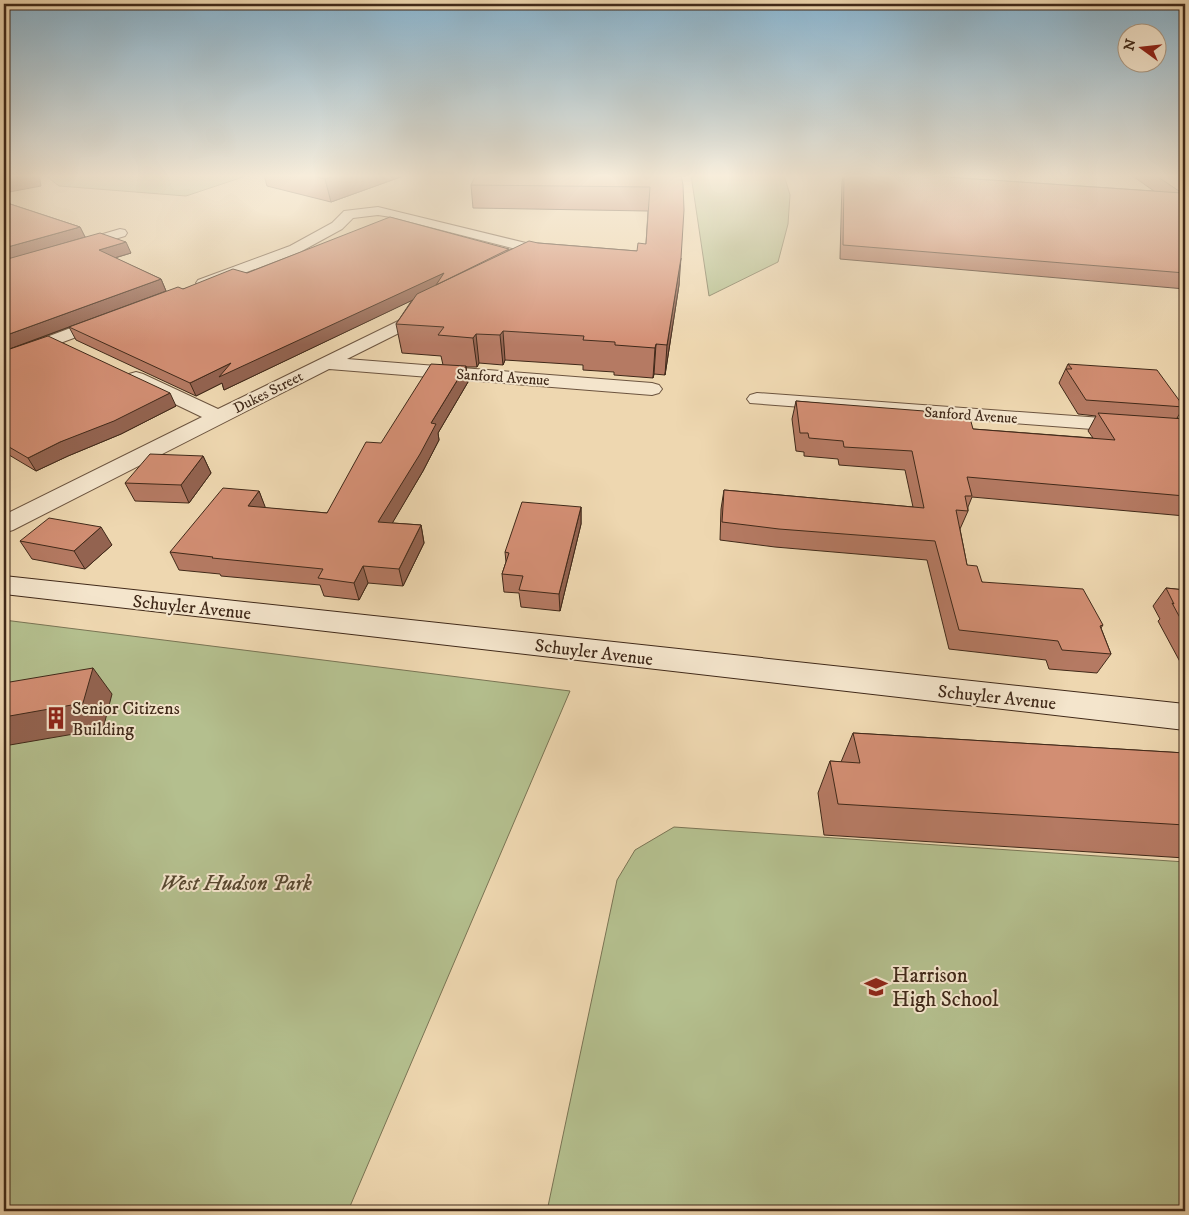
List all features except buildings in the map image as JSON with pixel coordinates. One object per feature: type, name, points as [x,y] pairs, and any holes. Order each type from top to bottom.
[{"type":"street","points":[[194,287],[295,249],[327,232]]},
{"type":"street","points":[[464,232],[524,247],[532,258],[499,275]]},
{"type":"street","points":[[4,268],[120,233]]},
{"type":"street","name":"Dukes Street","points":[[4,525],[450,300]]},
{"type":"street","points":[[4,359],[120,315]]},
{"type":"street","points":[[55,339],[81,351]]},
{"type":"street","name":"Sanford Avenue","points":[[325,364],[652,389]]},
{"type":"street","points":[[124,372],[218,417]]},
{"type":"street","name":"Sanford Avenue","points":[[758,399],[1185,430]]},
{"type":"street","name":"Schuyler Avenue","points":[[4,586],[1185,717]]},
{"type":"green space","points":[[699,232],[786,232],[778,262],[709,296]]},
{"type":"green space","name":"West Hudson Park","points":[[4,620],[570,691],[348,1211],[4,1211]]},
{"type":"green space","name":"Harrison High School","points":[[674,827],[1185,862],[1185,1211],[547,1211],[617,880],[635,850]]},
{"type":"place","name":"Senior Citizens Building","points":[[56,718]]},
{"type":"place","name":"Harrison High School","points":[[876,987]]}]
